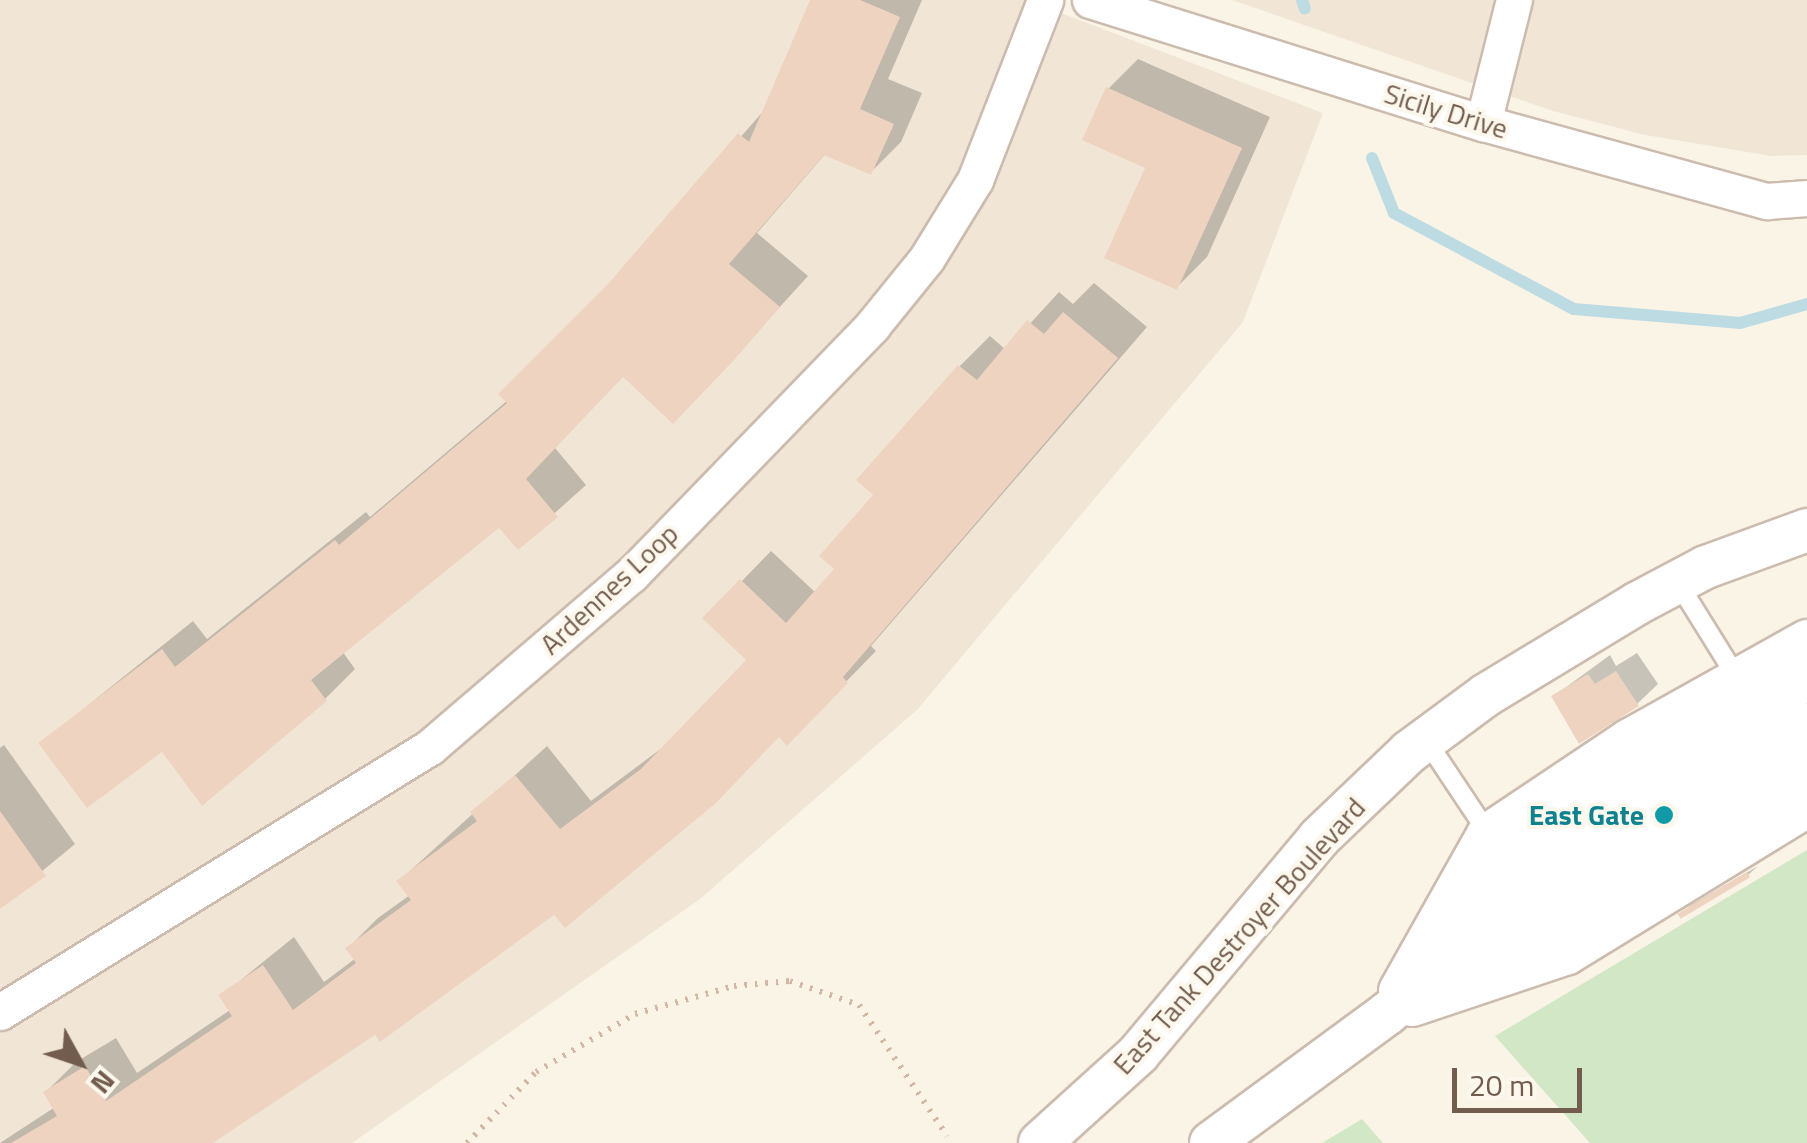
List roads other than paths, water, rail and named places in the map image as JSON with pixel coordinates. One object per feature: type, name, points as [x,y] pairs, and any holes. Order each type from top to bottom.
[{"type":"street","name":"Ardennes Loop","points":[[0,1012],[430,748],[631,575],[872,326],[927,258],[976,180],[1045,0]]},
{"type":"street","name":"Sicily Drive","points":[[1090,0],[1483,123],[1766,202],[1807,198]]},
{"type":"street","points":[[1483,123],[1514,0]]},
{"type":"street","name":"East Tank Destroyer Boulevard","points":[[1040,1143],[1138,1054],[1319,838],[1426,740],[1486,696],[1678,583],[1807,530]]},
{"type":"street","points":[[1388,1013],[1528,894],[1786,748],[1807,641]]},
{"type":"street","points":[[1211,1143],[1388,1013],[1528,894],[1786,748],[1807,678]]},
{"type":"street","points":[[1388,1013],[1528,894],[1630,740],[1786,748]]},
{"type":"lane","points":[[1678,583],[1786,748]]},
{"type":"lane","points":[[1426,740],[1528,894]]},
{"type":"waterway","points":[[1302,0],[1305,9]]},
{"type":"waterway","points":[[1372,158],[1394,213],[1574,309],[1740,323],[1807,304]]},
{"type":"place","name":"East Gate","points":[[1664,815]]}]
